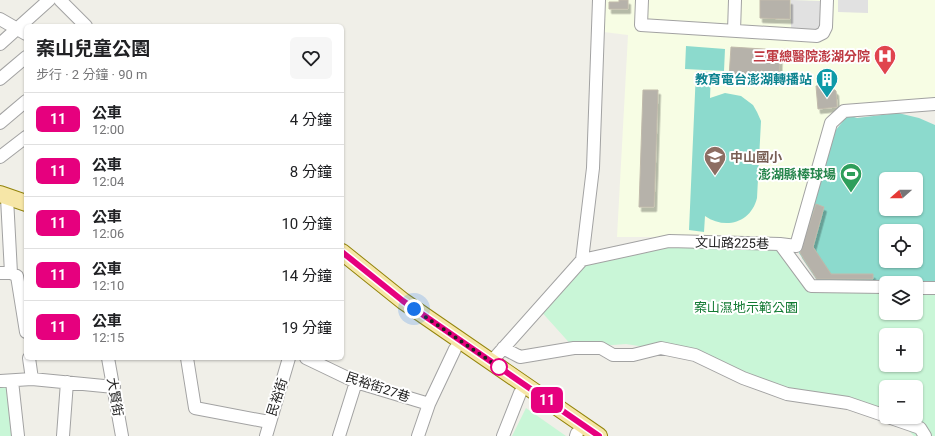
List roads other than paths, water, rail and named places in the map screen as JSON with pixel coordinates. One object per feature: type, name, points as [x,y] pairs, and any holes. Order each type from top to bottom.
[{"type":"main road","points":[[3,196],[24,202]]},
{"type":"main road","points":[[344,258],[396,308],[455,349],[599,436]]},
{"type":"main road","points":[[344,258],[403,301],[492,362],[523,390],[578,435]]},
{"type":"street","points":[[28,24],[49,0]]},
{"type":"street","points":[[60,0],[84,24]]},
{"type":"street","points":[[492,362],[582,260],[593,168],[599,0]]},
{"type":"street","points":[[642,0],[641,25],[817,36],[823,33],[826,27],[827,0]]},
{"type":"street","points":[[734,31],[735,0]]},
{"type":"street","points":[[0,19],[22,31]]},
{"type":"street","points":[[0,44],[22,31]]},
{"type":"street","points":[[0,79],[24,59]]},
{"type":"street","points":[[0,123],[24,103]]},
{"type":"street","points":[[780,244],[796,246],[831,123],[844,111],[935,104]]},
{"type":"street","points":[[0,157],[24,138]]},
{"type":"street","points":[[3,196],[6,273],[17,276],[23,287],[24,302]]},
{"type":"street","name":"文山路225巷","points":[[582,260],[669,241],[780,244],[811,286],[879,287]]},
{"type":"street","points":[[923,288],[935,288]]},
{"type":"street","points":[[503,348],[520,358],[574,348],[601,348],[613,355],[632,355],[661,348],[668,349],[695,355],[743,378],[786,394],[848,403],[879,414]]},
{"type":"street","points":[[418,436],[429,404],[455,349]]},
{"type":"street","points":[[30,360],[32,379]]},
{"type":"street","name":"大賢街","points":[[108,360],[122,436]]},
{"type":"street","points":[[186,360],[195,408],[269,422]]},
{"type":"street","name":"民裕街","points":[[266,436],[288,360]]},
{"type":"street","name":"民裕街27巷","points":[[310,360],[356,382],[429,404]]},
{"type":"street","points":[[18,436],[6,381],[32,379],[114,387]]},
{"type":"street","points":[[63,436],[67,382]]},
{"type":"street","points":[[339,436],[356,382]]},
{"type":"street","points":[[503,436],[523,390]]},
{"type":"street","points":[[908,424],[920,428],[925,436]]},
{"type":"place","name":"三軍總醫院澎湖分院","points":[[885,76]]},
{"type":"place","name":"教育電台澎湖轉播站","points":[[827,98]]},
{"type":"place","name":"中山國小","points":[[715,176]]},
{"type":"place","name":"澎湖縣棒球場","points":[[851,194]]},
{"type":"park label","name":"案山濕地示範公園","points":[[746,307]]}]
